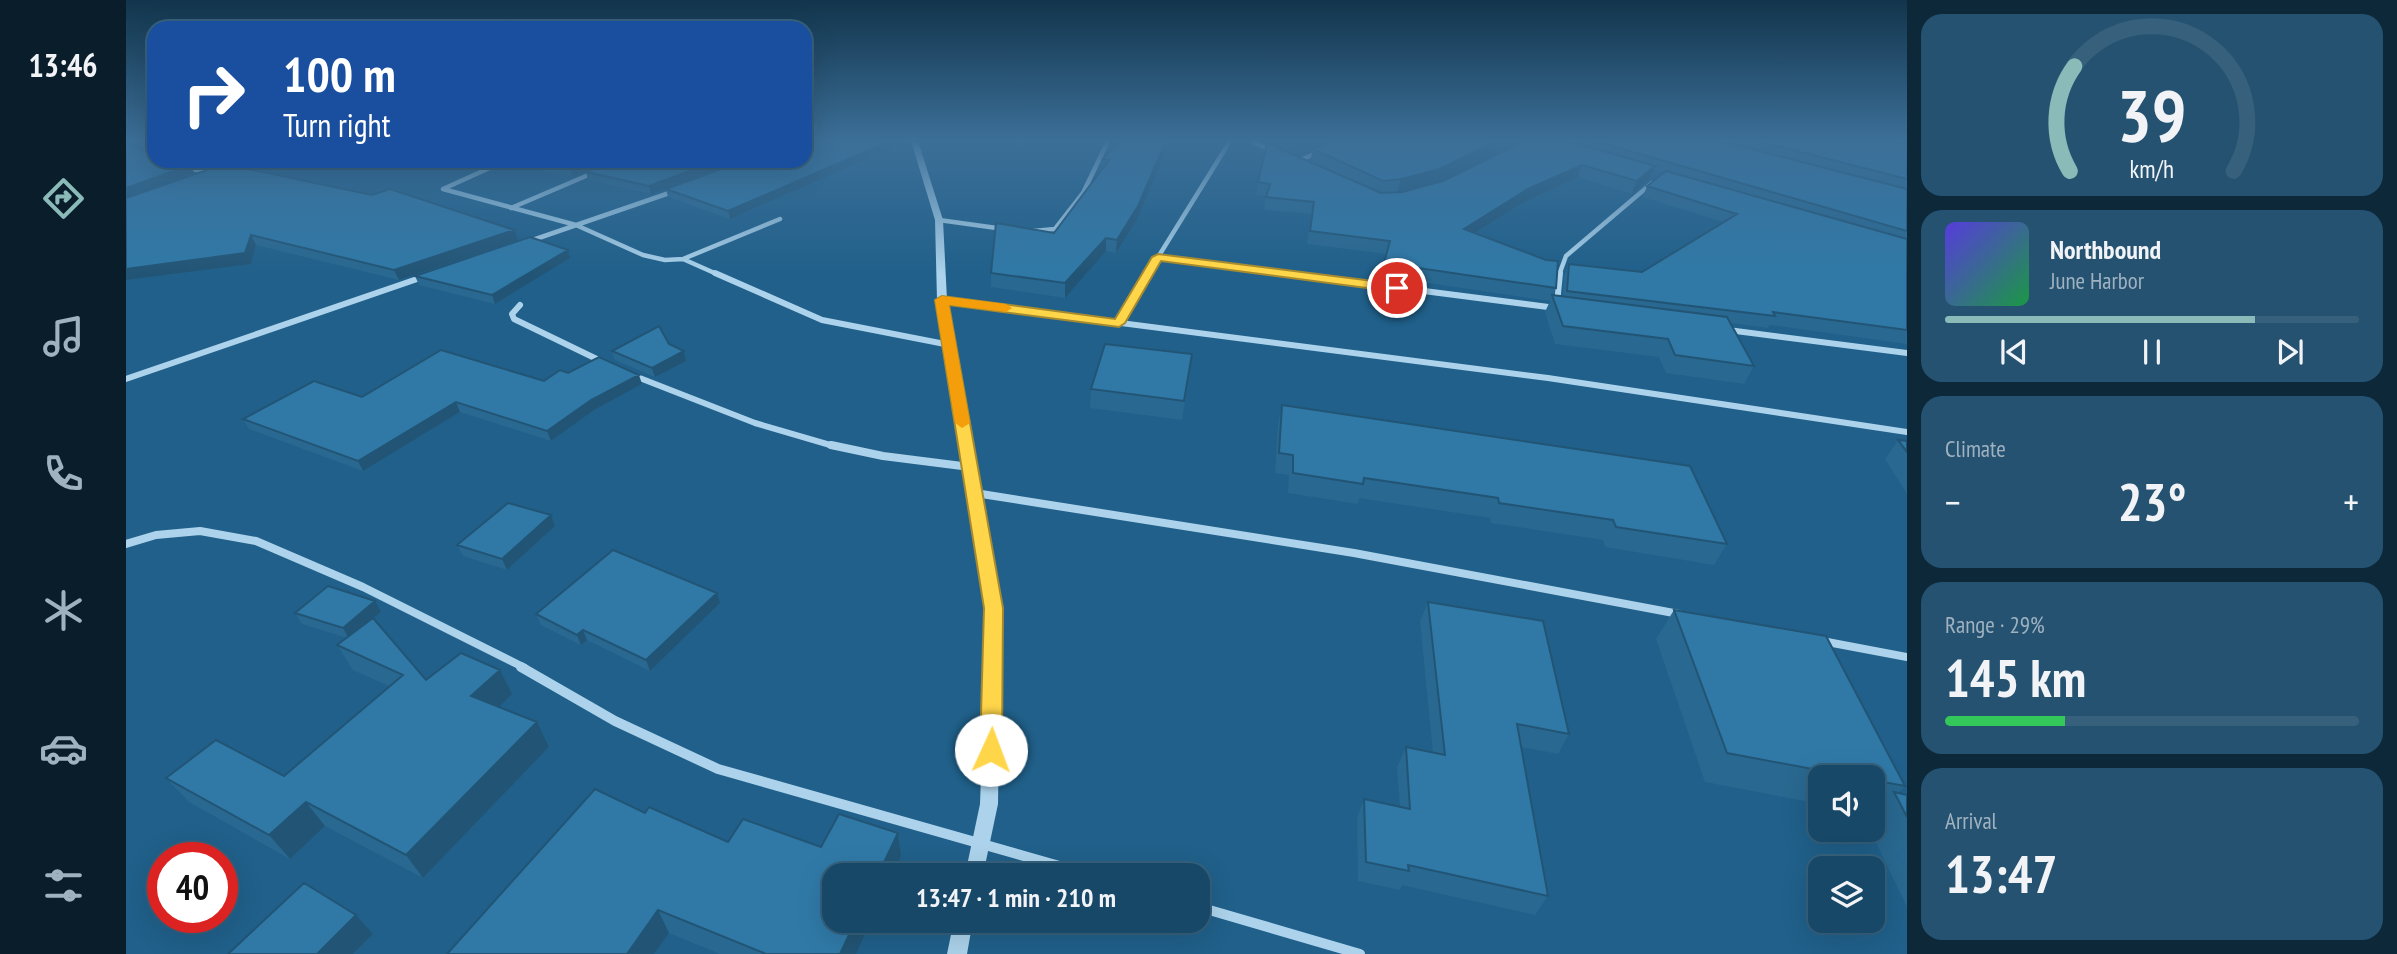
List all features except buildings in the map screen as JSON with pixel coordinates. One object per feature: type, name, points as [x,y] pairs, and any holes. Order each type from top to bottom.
[{"type":"street","points":[[450,186],[443,189],[576,225],[643,255],[665,260],[683,259],[780,219]]},
{"type":"street","points":[[510,209],[565,186]]},
{"type":"street","points":[[523,243],[688,186]]},
{"type":"street","points":[[928,186],[939,220],[942,300],[994,608],[989,804],[977,863]]},
{"type":"street","points":[[1020,232],[1055,229],[1087,186]]},
{"type":"street","points":[[1119,323],[1202,186]]},
{"type":"street","points":[[1556,308],[1560,268],[1566,256],[1649,186]]},
{"type":"street","points":[[939,220],[1007,230]]},
{"type":"street","points":[[1158,257],[1570,310]]},
{"type":"street","points":[[683,259],[822,320],[950,345]]},
{"type":"street","points":[[126,379],[430,274]]},
{"type":"street","points":[[942,300],[1548,378],[1907,432]]},
{"type":"street","points":[[520,305],[512,314],[514,318],[613,366]]},
{"type":"street","points":[[1718,329],[1907,353]]},
{"type":"street","points":[[624,371],[801,438],[924,464],[970,467]]},
{"type":"street","points":[[975,492],[1354,553],[1691,617]]},
{"type":"street","points":[[126,544],[156,536],[201,531],[256,541],[363,587],[556,684],[615,721],[718,769],[1051,863]]},
{"type":"street","points":[[1813,639],[1907,657]]},
{"type":"street","points":[[1210,909],[1360,954]]},
{"type":"street","points":[[957,954],[961,933]]},
{"type":"slow traffic","points":[[962,423],[942,300],[1006,308]]},
{"type":"route","points":[[991,750],[994,608],[942,300],[1119,323],[1158,257],[1397,288]]}]
